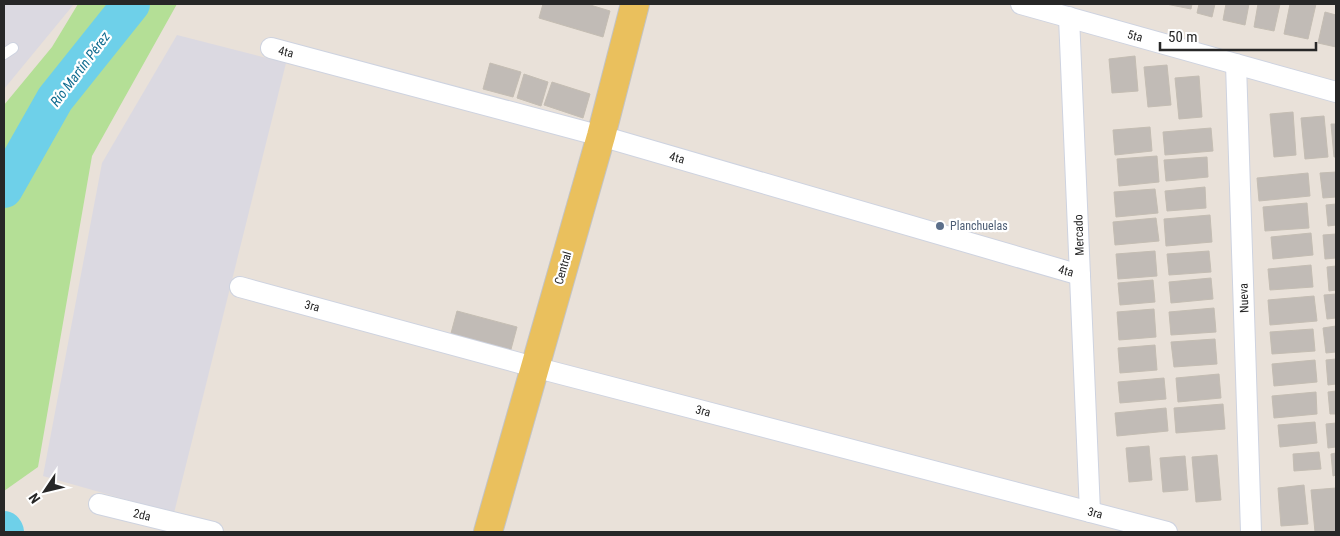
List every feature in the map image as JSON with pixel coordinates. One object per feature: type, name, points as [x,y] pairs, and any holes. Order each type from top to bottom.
[{"type":"main road","name":"Central","points":[[488,532],[601,136],[635,4]]},
{"type":"street","name":"5ta","points":[[1021,4],[1336,92]]},
{"type":"street","name":"Mercado","points":[[1069,18],[1090,512]]},
{"type":"street","name":"4ta","points":[[271,48],[601,136],[1080,275]]},
{"type":"street","name":"Nueva","points":[[1236,64],[1251,532]]},
{"type":"street","name":"3ra","points":[[240,287],[534,367],[1090,512],[1133,528],[1167,532]]},
{"type":"street","name":"2da","points":[[99,504],[213,532]]},
{"type":"lane","points":[[4,54],[13,48]]},
{"type":"shaded area","points":[[4,4],[74,4],[4,89]]},
{"type":"shaded area","points":[[177,35],[286,63],[174,513],[43,476],[102,163]]},
{"type":"green space","points":[[78,4],[177,4],[92,156],[38,467],[4,491],[4,105],[52,47]]},
{"type":"building","points":[[543,4],[587,4],[610,11],[603,37],[539,18]]},
{"type":"building","points":[[1166,4],[1192,4],[1191,9]]},
{"type":"building","points":[[1199,4],[1215,4],[1212,17],[1197,13]]},
{"type":"building","points":[[1226,4],[1249,4],[1245,25],[1223,20]]},
{"type":"building","points":[[1258,4],[1280,4],[1274,31],[1254,27]]},
{"type":"building","points":[[1290,4],[1316,4],[1308,39],[1284,34]]},
{"type":"building","points":[[1325,12],[1336,15],[1336,47],[1318,43]]},
{"type":"building","points":[[1135,56],[1138,91],[1112,93],[1109,59]]},
{"type":"building","points":[[490,63],[521,72],[513,97],[483,89]]},
{"type":"building","points":[[1167,65],[1171,105],[1148,107],[1144,67]]},
{"type":"building","points":[[524,74],[548,82],[541,106],[517,98]]},
{"type":"building","points":[[1199,76],[1202,117],[1179,119],[1175,78]]},
{"type":"building","points":[[552,82],[590,94],[583,118],[544,105]]},
{"type":"building","points":[[1293,112],[1296,155],[1274,157],[1270,114]]},
{"type":"building","points":[[1324,116],[1328,157],[1305,159],[1301,118]]},
{"type":"building","points":[[1331,124],[1336,124],[1336,157],[1334,157]]},
{"type":"building","points":[[1150,127],[1152,151],[1115,155],[1113,130]]},
{"type":"building","points":[[1211,128],[1213,151],[1165,155],[1163,132]]},
{"type":"building","points":[[1157,156],[1159,182],[1119,186],[1117,159]]},
{"type":"building","points":[[1207,157],[1208,177],[1166,181],[1164,160]]},
{"type":"building","points":[[1336,172],[1336,197],[1323,198],[1320,173]]},
{"type":"building","points":[[1308,173],[1310,196],[1259,201],[1257,178]]},
{"type":"building","points":[[1205,187],[1206,208],[1167,211],[1165,191]]},
{"type":"building","points":[[1155,189],[1158,213],[1116,217],[1114,192]]},
{"type":"building","points":[[1307,203],[1309,228],[1265,231],[1263,207]]},
{"type":"building","points":[[1336,204],[1336,225],[1328,226],[1326,205]]},
{"type":"building","points":[[1210,215],[1212,242],[1166,246],[1164,219]]},
{"type":"building","points":[[1156,218],[1159,241],[1115,245],[1113,222]]},
{"type":"building","points":[[1311,233],[1313,255],[1273,259],[1271,237]]},
{"type":"building","points":[[1336,234],[1336,258],[1325,259],[1323,235]]},
{"type":"building","points":[[1155,251],[1157,276],[1118,279],[1116,254]]},
{"type":"building","points":[[1209,251],[1211,272],[1169,275],[1167,254]]},
{"type":"building","points":[[1311,265],[1313,287],[1270,290],[1268,269]]},
{"type":"building","points":[[1336,266],[1336,290],[1329,291],[1327,267]]},
{"type":"building","points":[[1211,278],[1213,299],[1171,303],[1169,282]]},
{"type":"building","points":[[1153,280],[1155,302],[1120,305],[1118,283]]},
{"type":"building","points":[[1336,294],[1336,318],[1327,319],[1324,295]]},
{"type":"building","points":[[1314,296],[1317,321],[1270,325],[1268,300]]},
{"type":"building","points":[[1214,308],[1216,332],[1171,335],[1169,312]]},
{"type":"building","points":[[1154,309],[1156,337],[1119,340],[1117,312]]},
{"type":"building","points":[[457,311],[517,327],[510,353],[450,337]]},
{"type":"building","points":[[1336,326],[1336,352],[1326,353],[1323,328]]},
{"type":"building","points":[[1313,329],[1315,351],[1272,354],[1270,332]]},
{"type":"building","points":[[1215,339],[1217,364],[1174,367],[1171,342]]},
{"type":"building","points":[[1155,345],[1157,370],[1120,373],[1118,348]]},
{"type":"building","points":[[1336,359],[1336,384],[1328,385],[1326,360]]},
{"type":"building","points":[[1315,360],[1317,382],[1274,386],[1272,364]]},
{"type":"building","points":[[1219,374],[1221,398],[1178,402],[1176,378]]},
{"type":"building","points":[[1164,378],[1166,399],[1120,403],[1118,382]]},
{"type":"building","points":[[1336,391],[1336,414],[1330,414],[1328,392]]},
{"type":"building","points":[[1316,392],[1317,414],[1274,418],[1272,396]]},
{"type":"building","points":[[1223,404],[1225,429],[1176,433],[1174,408]]},
{"type":"building","points":[[1166,408],[1168,431],[1117,436],[1115,413]]},
{"type":"building","points":[[1315,422],[1317,443],[1280,447],[1278,425]]},
{"type":"building","points":[[1336,423],[1336,447],[1328,448],[1326,424]]},
{"type":"building","points":[[1149,446],[1152,480],[1129,482],[1126,448]]},
{"type":"building","points":[[1319,452],[1321,469],[1294,471],[1293,454]]},
{"type":"building","points":[[1336,453],[1336,475],[1333,476],[1331,454]]},
{"type":"building","points":[[1217,455],[1221,500],[1196,502],[1192,457]]},
{"type":"building","points":[[1185,456],[1188,490],[1163,492],[1160,458]]},
{"type":"building","points":[[1304,485],[1308,524],[1281,526],[1278,488]]},
{"type":"building","points":[[1336,488],[1336,532],[1315,532],[1311,490]]},
{"type":"waterway","name":"Río Martín Pérez","points":[[4,189],[55,99],[131,4]]},
{"type":"place","name":"Planchuelas","points":[[940,226]]}]
